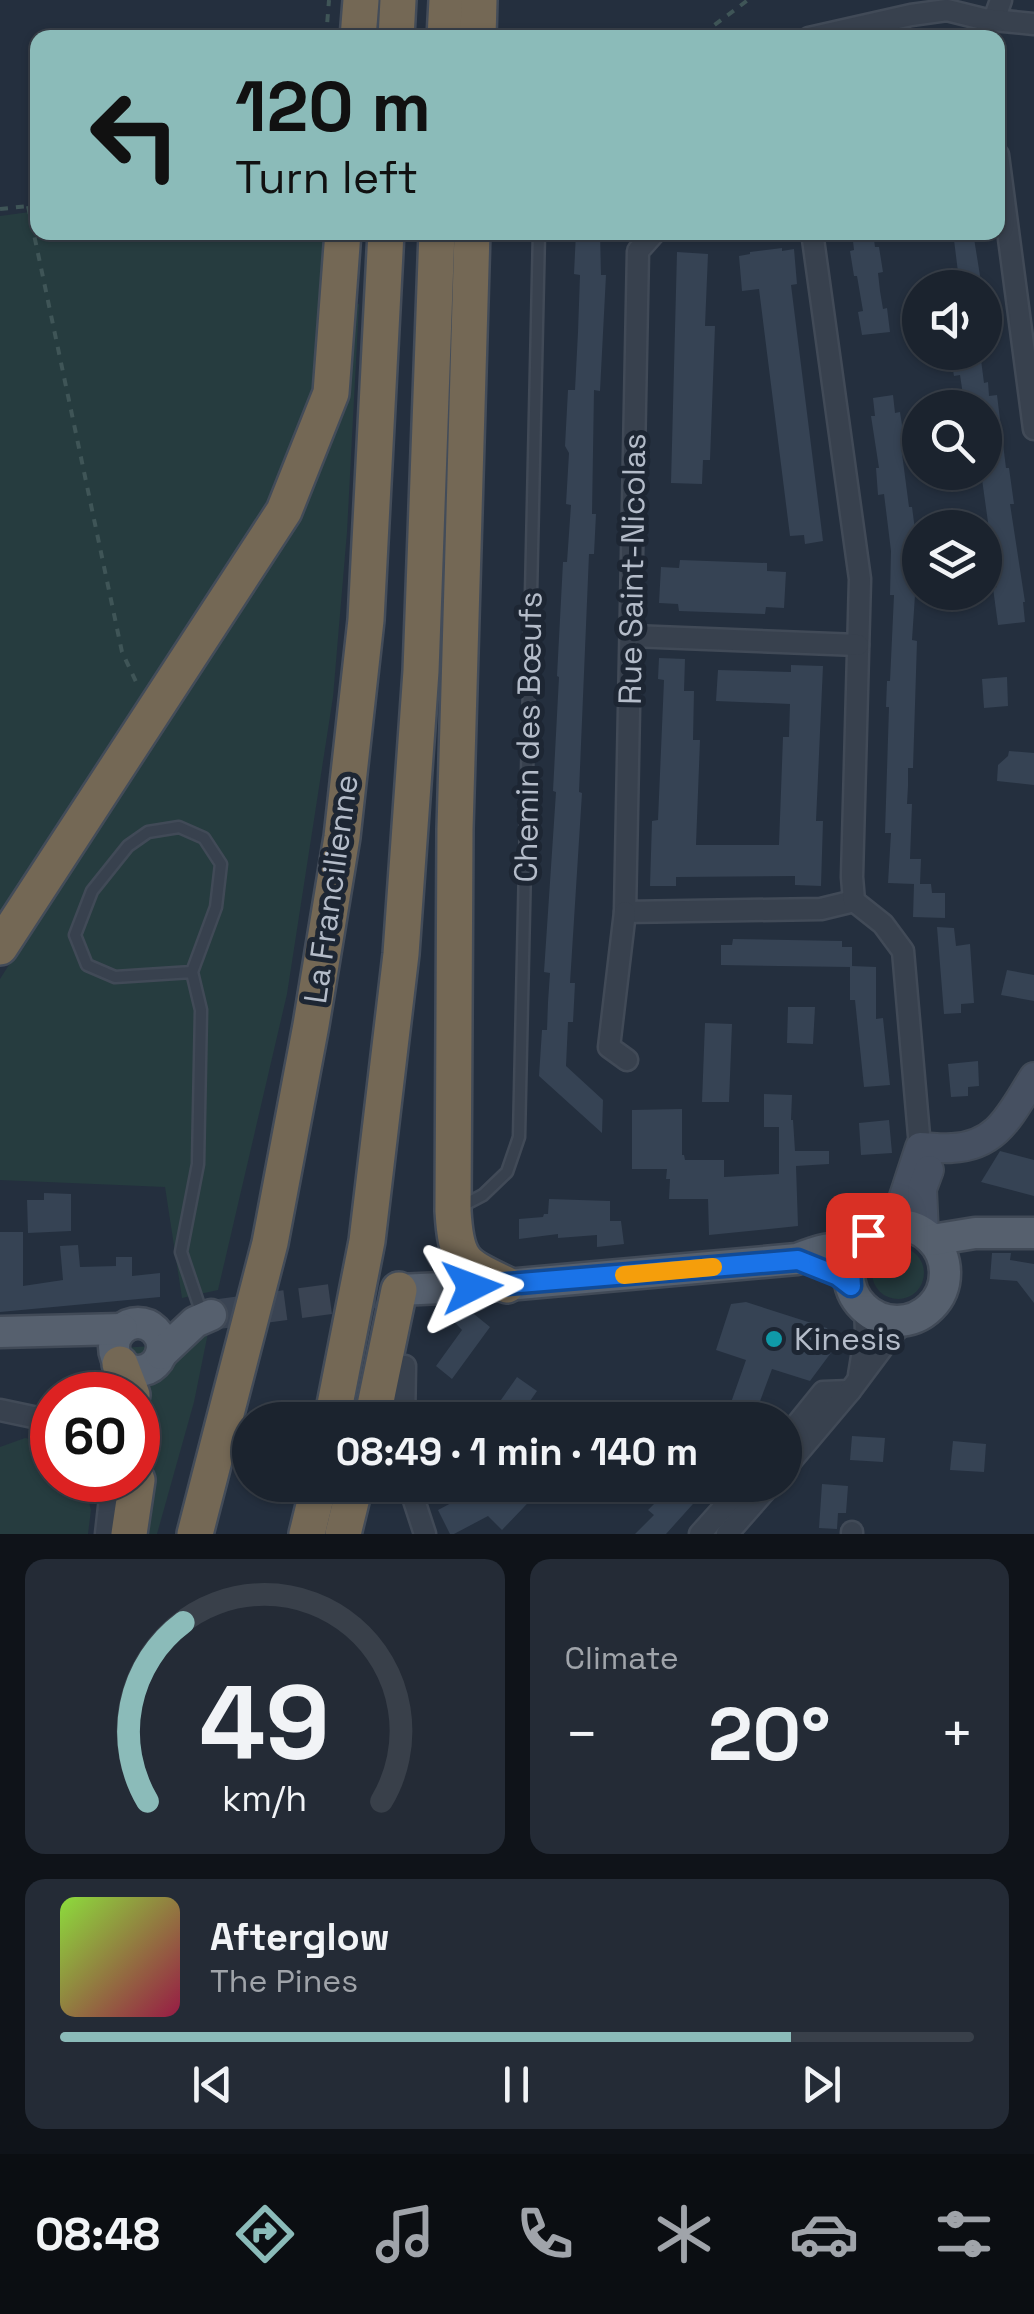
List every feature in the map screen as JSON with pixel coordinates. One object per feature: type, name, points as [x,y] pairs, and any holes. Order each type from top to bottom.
[{"type":"highway","points":[[359,30],[361,0]]},
{"type":"highway","points":[[396,30],[398,0]]},
{"type":"highway","points":[[446,30],[447,0]]},
{"type":"highway","points":[[478,30],[479,0]]},
{"type":"highway","points":[[0,947],[284,511],[331,393],[342,240]]},
{"type":"highway","name":"La Francilienne","points":[[195,1534],[270,1242],[342,837],[366,620],[386,240]]},
{"type":"highway","name":"La Francilienne","points":[[336,1402],[368,1241],[401,954],[421,671],[437,240]]},
{"type":"highway","points":[[472,240],[455,829],[453,1211],[454,1233],[463,1260],[508,1286]]},
{"type":"highway","points":[[376,1402],[399,1290]]},
{"type":"highway","points":[[130,1534],[134,1502]]},
{"type":"highway","points":[[306,1534],[314,1502]]},
{"type":"highway","points":[[343,1534],[351,1502]]},
{"type":"main road","points":[[798,1260],[838,1276],[858,1297],[878,1316],[908,1320],[936,1302],[943,1288],[946,1272],[939,1249],[928,1236],[912,1227],[886,1226],[868,1235],[855,1250],[851,1262],[858,1297]]},
{"type":"main road","points":[[928,1236],[1034,1233]]},
{"type":"main road","points":[[946,1272],[993,1234]]},
{"type":"main road","points":[[399,1290],[508,1286],[798,1260],[821,1250],[843,1247],[855,1250]]},
{"type":"main road","points":[[0,1332],[48,1331],[128,1354],[203,1318]]},
{"type":"main road","points":[[128,1354],[132,1371],[153,1366],[161,1354],[203,1318]]},
{"type":"main road","points":[[128,1354],[159,1335],[161,1354]]},
{"type":"street","points":[[844,30],[938,5],[990,19],[1034,24]]},
{"type":"street","points":[[1005,208],[1034,429]]},
{"type":"street","name":"Rue Saint-Nicolas","points":[[627,1060],[609,1047],[624,912],[638,250],[648,240]]},
{"type":"street","points":[[813,240],[860,579],[854,901],[883,924],[903,951],[927,1147],[922,1190],[928,1236]]},
{"type":"street","points":[[632,636],[858,645]]},
{"type":"street","points":[[0,921],[139,705]]},
{"type":"street","points":[[624,912],[821,908],[854,901]]},
{"type":"street","points":[[927,1147],[954,1148],[992,1136],[1034,1077]]},
{"type":"street","points":[[886,1226],[901,1205],[927,1147]]},
{"type":"street","points":[[854,1385],[866,1332],[858,1297]]},
{"type":"street","points":[[802,1448],[894,1332],[908,1320]]},
{"type":"street","points":[[404,1402],[405,1366]]},
{"type":"street","points":[[802,1419],[823,1392],[854,1385]]},
{"type":"street","points":[[0,1410],[30,1416]]},
{"type":"street","points":[[106,1534],[110,1502]]},
{"type":"street","points":[[415,1502],[425,1534]]},
{"type":"street","points":[[700,1534],[729,1502]]},
{"type":"street","points":[[727,1534],[755,1502]]},
{"type":"lane","name":"Chemin des Bœufs","points":[[453,1211],[483,1194],[507,1172],[519,1137],[539,240]]},
{"type":"lane","points":[[192,972],[115,977],[87,965],[75,935],[92,891],[128,846],[148,832],[179,827],[204,838],[221,864],[216,907],[192,972],[201,1010],[198,1164],[180,1252],[203,1318]]},
{"type":"path","points":[[327,30],[329,0]]},
{"type":"path","points":[[709,30],[748,0]]},
{"type":"path","points":[[0,209],[28,206],[30,215]]},
{"type":"path","points":[[35,240],[122,652],[139,690],[139,705]]},
{"type":"green space","points":[[30,212],[30,240],[333,240],[327,316],[317,372],[285,468],[262,514],[0,929],[0,216]]},
{"type":"green space","points":[[359,304],[347,532],[333,697],[287,994],[218,1290],[182,1298],[165,1187],[0,1180],[0,979],[237,606],[353,305]]},
{"type":"green space","points":[[898,1247],[916,1255],[924,1273],[916,1291],[898,1299],[880,1291],[872,1273],[880,1255]]},
{"type":"green space","points":[[209,1328],[194,1402],[157,1534],[137,1534],[142,1502],[160,1502],[160,1372],[135,1372],[119,1348],[188,1344]]},
{"type":"green space","points":[[30,1439],[30,1502],[89,1502],[88,1534],[0,1534],[0,1447]]},
{"type":"building","points":[[576,240],[600,240],[601,275],[606,275],[600,391],[594,390],[592,514],[596,514],[594,554],[589,554],[579,792],[582,793],[570,983],[575,983],[566,1066],[603,1100],[602,1133],[539,1076],[542,1030],[547,1030],[550,973],[544,972],[556,792],[553,791],[557,676],[563,562],[567,562],[571,505],[566,504],[569,453],[565,446],[568,390],[575,390],[580,275],[574,274]]},
{"type":"building","points":[[853,240],[874,240],[875,247],[879,247],[883,272],[878,273],[880,291],[890,332],[862,335],[858,312],[863,311],[850,251],[854,250]]},
{"type":"building","points":[[954,240],[974,240],[979,270],[958,270]]},
{"type":"building","points":[[794,249],[797,284],[791,285],[823,541],[805,544],[804,535],[790,536],[759,289],[742,291],[739,256]]},
{"type":"building","points":[[677,252],[708,254],[705,326],[715,326],[710,460],[703,460],[702,484],[671,483]]},
{"type":"building","points":[[953,370],[982,370],[989,390],[962,390],[960,375],[954,376]]},
{"type":"building","points":[[893,395],[895,413],[900,412],[902,490],[907,490],[912,510],[902,510],[902,610],[914,610],[912,640],[917,641],[913,768],[908,768],[907,804],[912,804],[910,859],[921,859],[920,884],[931,884],[932,893],[945,893],[945,918],[913,917],[914,884],[888,883],[891,833],[885,833],[886,707],[894,595],[890,595],[891,551],[884,494],[878,495],[873,398]]},
{"type":"building","points":[[1002,436],[1014,504],[1010,504],[1025,622],[998,625],[996,610],[1002,610],[1002,510],[986,510],[984,490],[1002,490]]},
{"type":"building","points":[[680,560],[767,563],[767,571],[786,572],[784,608],[766,607],[765,614],[679,611],[678,604],[659,603],[661,567],[679,568]]},
{"type":"building","points":[[659,658],[685,659],[684,691],[694,691],[693,740],[700,740],[696,845],[779,845],[783,737],[789,737],[790,704],[716,701],[718,670],[791,672],[791,665],[823,666],[816,821],[823,821],[821,886],[795,885],[795,876],[676,877],[676,886],[650,886],[652,821],[658,820],[664,680],[658,679]]},
{"type":"building","points":[[1007,677],[1008,706],[984,708],[982,679]]},
{"type":"building","points":[[1009,751],[1034,753],[1034,785],[997,781],[998,765]]},
{"type":"building","points":[[937,927],[954,928],[956,946],[970,944],[974,1003],[961,1004],[961,1013],[944,1014]]},
{"type":"building","points":[[733,939],[842,941],[842,947],[852,947],[852,966],[876,967],[876,1019],[883,1018],[890,1085],[864,1087],[855,1000],[850,1000],[850,967],[721,965],[721,945],[732,945]]},
{"type":"building","points":[[1007,970],[1034,975],[1034,1001],[1001,995]]},
{"type":"building","points":[[788,1007],[815,1007],[813,1044],[787,1043]]},
{"type":"building","points":[[705,1023],[732,1024],[729,1102],[702,1102]]},
{"type":"building","points":[[978,1061],[979,1086],[968,1087],[968,1096],[951,1097],[948,1064]]},
{"type":"building","points":[[764,1094],[792,1095],[795,1151],[829,1151],[829,1164],[796,1166],[798,1226],[709,1235],[708,1199],[669,1199],[667,1169],[632,1169],[632,1110],[682,1109],[685,1160],[724,1160],[724,1177],[779,1174],[779,1127],[764,1127]]},
{"type":"building","points":[[889,1120],[892,1153],[861,1155],[859,1123]]},
{"type":"building","points":[[1000,1151],[1034,1160],[1034,1196],[981,1182]]},
{"type":"building","points":[[44,1193],[71,1194],[71,1231],[28,1233],[27,1200],[44,1200]]},
{"type":"building","points":[[549,1199],[610,1201],[610,1221],[621,1221],[624,1244],[597,1247],[597,1235],[519,1239],[519,1219],[548,1214]]},
{"type":"building","points":[[0,1232],[23,1232],[23,1286],[63,1280],[60,1246],[78,1245],[80,1267],[116,1266],[116,1257],[132,1257],[132,1276],[160,1273],[160,1297],[0,1312]]},
{"type":"building","points":[[992,1253],[1011,1253],[1010,1260],[1034,1264],[1034,1303],[1017,1281],[990,1279]]},
{"type":"building","name":"Kinesis","points":[[746,1302],[827,1328],[836,1346],[810,1381],[772,1369],[760,1402],[731,1402],[746,1360],[716,1350],[731,1304]]},
{"type":"building","points":[[464,1306],[490,1327],[452,1379],[436,1366],[462,1330],[440,1307]]},
{"type":"building","points":[[517,1377],[537,1391],[529,1402],[500,1402]]},
{"type":"building","points":[[852,1436],[885,1438],[883,1462],[850,1460]]},
{"type":"building","points":[[953,1441],[986,1444],[984,1472],[950,1470]]},
{"type":"building","points":[[822,1484],[848,1486],[846,1513],[838,1513],[837,1529],[819,1528]]},
{"type":"building","points":[[453,1502],[529,1502],[502,1530],[488,1516],[450,1534],[438,1510]]},
{"type":"building","points":[[656,1502],[695,1502],[666,1534],[635,1534],[654,1515],[648,1510]]},
{"type":"tunnel","points":[[211,1315],[399,1290]]},
{"type":"slow traffic","points":[[624,1275],[713,1267]]},
{"type":"place","name":"Kinesis","points":[[774,1339]]},
{"type":"route","points":[[472,1287],[798,1260],[818,1266],[851,1286],[851,1262],[855,1250],[868,1235]]}]
